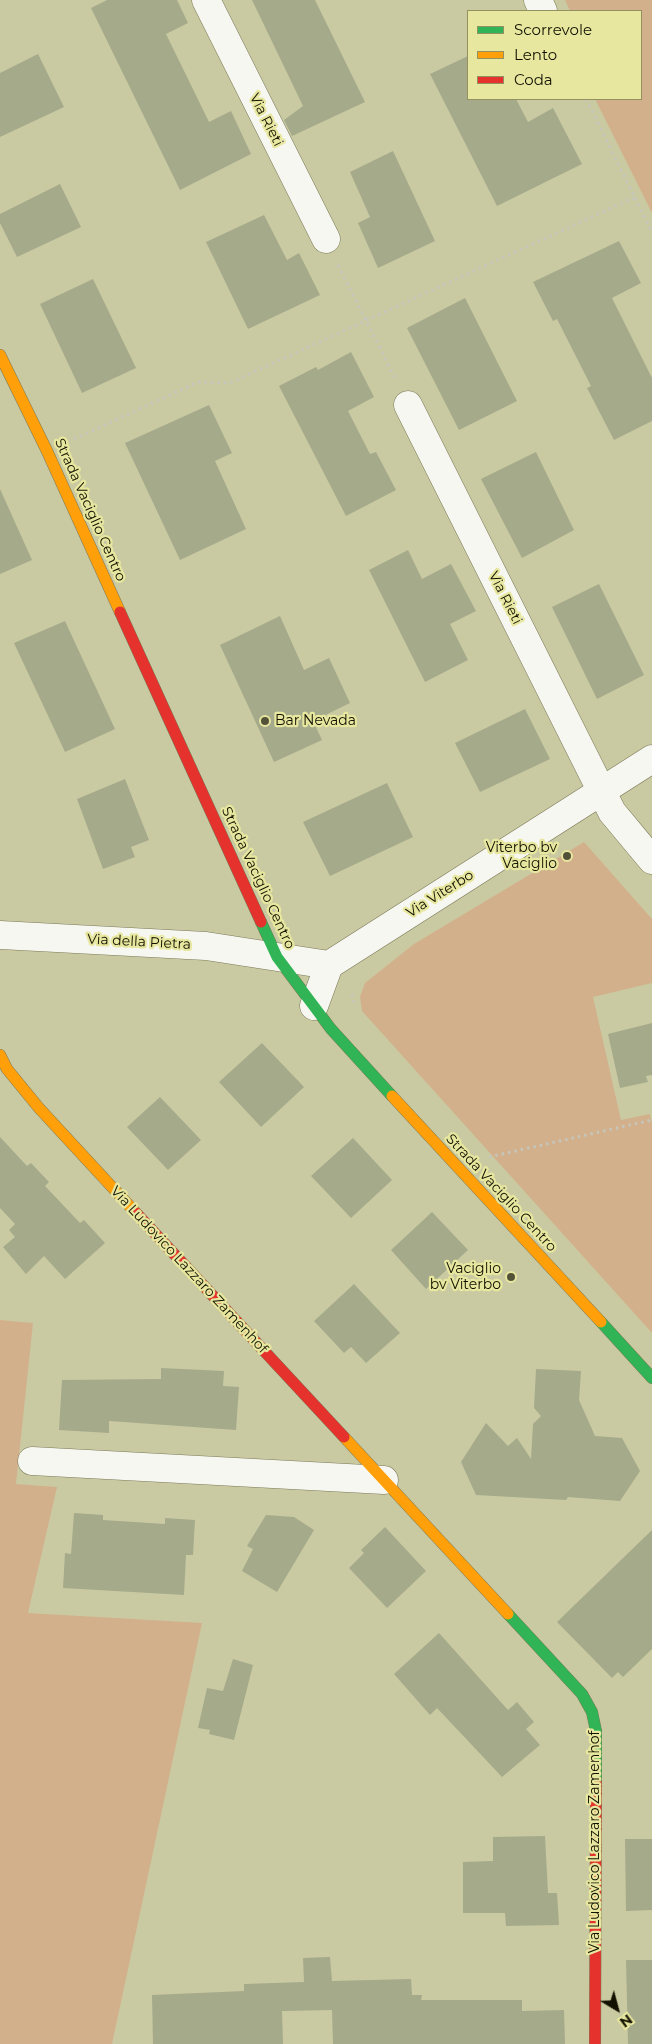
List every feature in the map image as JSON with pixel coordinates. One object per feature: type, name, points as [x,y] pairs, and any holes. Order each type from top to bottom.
[{"type":"street","name":"Via Rieti","points":[[206,0],[326,239]]},
{"type":"street","name":"Strada Vaciglio Centro","points":[[0,355],[47,451],[277,957],[331,1030],[652,1378]]},
{"type":"street","name":"Via Rieti","points":[[408,405],[602,791]]},
{"type":"street","name":"Via Viterbo","points":[[329,965],[652,759]]},
{"type":"street","points":[[602,791],[612,812],[652,860]]},
{"type":"street","name":"Via della Pietra","points":[[0,935],[206,946],[277,957]]},
{"type":"street","points":[[277,957],[329,965],[314,1006]]},
{"type":"street","name":"Via Ludovico Lazzaro Zamenhof","points":[[0,1055],[7,1069],[39,1108],[582,1694],[592,1712],[596,1731],[594,2044]]},
{"type":"street","points":[[32,1461],[384,1480]]},
{"type":"path","points":[[586,100],[652,232]]},
{"type":"path","points":[[47,451],[198,382],[230,383],[635,197]]},
{"type":"path","points":[[326,239],[408,405]]},
{"type":"path","points":[[355,989],[352,994],[356,1013]]},
{"type":"path","points":[[492,1165],[486,1158],[652,1120]]},
{"type":"shaded area","points":[[565,0],[652,0],[652,213],[596,100],[642,100],[642,10],[570,10]]},
{"type":"shaded area","points":[[584,842],[652,919],[652,983],[593,997],[621,1120],[650,1114],[652,1124],[652,1333],[362,1011],[360,997],[365,983],[414,944]]},
{"type":"shaded area","points":[[0,1320],[33,1323],[16,1484],[57,1487],[28,1613],[202,1623],[112,2044],[0,2044]]},
{"type":"building","points":[[107,0],[177,0],[188,23],[166,34],[209,122],[231,111],[251,154],[180,190],[91,8]]},
{"type":"building","points":[[252,0],[315,0],[365,102],[292,136],[284,120],[303,106]]},
{"type":"building","points":[[38,54],[64,107],[0,137],[0,73]]},
{"type":"building","points":[[467,56],[467,100],[517,100],[528,122],[553,108],[582,164],[497,206],[430,74]]},
{"type":"building","points":[[393,151],[435,241],[378,268],[358,223],[370,217],[350,172]]},
{"type":"building","points":[[60,184],[81,227],[17,257],[0,223],[0,214]]},
{"type":"building","points":[[264,215],[287,260],[299,253],[320,295],[248,329],[206,242]]},
{"type":"building","points":[[619,241],[641,283],[612,298],[652,378],[652,421],[614,440],[587,388],[591,386],[557,319],[553,321],[533,282]]},
{"type":"building","points":[[93,279],[136,368],[82,393],[40,304]]},
{"type":"building","points":[[465,298],[517,401],[459,430],[407,328]]},
{"type":"building","points":[[351,352],[374,397],[348,411],[370,454],[376,452],[396,490],[346,516],[279,386],[316,367],[318,370]]},
{"type":"building","points":[[209,405],[232,453],[215,461],[246,529],[180,560],[125,443]]},
{"type":"building","points":[[536,452],[574,530],[522,558],[481,479]]},
{"type":"building","points":[[0,489],[32,560],[0,574]]},
{"type":"building","points":[[408,550],[422,579],[451,564],[476,611],[450,624],[468,660],[425,682],[369,570]]},
{"type":"building","points":[[599,584],[644,675],[597,699],[552,607]]},
{"type":"building","points":[[280,616],[304,670],[329,658],[350,703],[313,721],[322,740],[274,762],[220,645]]},
{"type":"building","points":[[65,621],[115,729],[65,752],[14,643]]},
{"type":"building","points":[[525,709],[550,759],[480,792],[455,743]]},
{"type":"building","points":[[125,779],[149,840],[131,847],[135,857],[103,869],[77,799]]},
{"type":"building","points":[[387,783],[413,837],[330,876],[303,822]]},
{"type":"building","points":[[652,1023],[652,1075],[646,1076],[648,1082],[620,1088],[608,1034]]},
{"type":"building","points":[[262,1043],[304,1087],[261,1127],[219,1082]]},
{"type":"building","points":[[160,1097],[201,1140],[168,1170],[127,1127]]},
{"type":"building","points":[[0,1137],[27,1166],[31,1163],[49,1182],[45,1186],[80,1223],[84,1220],[105,1243],[65,1279],[44,1256],[26,1274],[3,1247],[15,1237],[9,1230],[15,1224],[0,1208]]},
{"type":"building","points":[[353,1138],[392,1180],[351,1218],[311,1176]]},
{"type":"building","points":[[432,1212],[468,1250],[426,1289],[391,1250]]},
{"type":"building","points":[[354,1284],[400,1333],[366,1363],[351,1347],[344,1353],[314,1321]]},
{"type":"building","points":[[161,1368],[224,1371],[223,1386],[239,1387],[236,1430],[109,1421],[109,1433],[59,1430],[62,1380],[161,1379]]},
{"type":"building","points":[[536,1369],[581,1371],[579,1400],[595,1436],[622,1438],[640,1471],[620,1501],[568,1497],[566,1500],[476,1495],[461,1462],[486,1423],[508,1446],[517,1438],[531,1459],[533,1424],[541,1416],[534,1408]]},
{"type":"building","points":[[74,1513],[103,1515],[103,1520],[165,1524],[165,1518],[195,1520],[193,1555],[186,1555],[184,1595],[63,1588],[65,1553],[71,1554]]},
{"type":"building","points":[[266,1515],[294,1517],[314,1530],[277,1592],[242,1571],[253,1549],[247,1546]]},
{"type":"building","points":[[385,1527],[426,1571],[387,1608],[349,1568],[364,1553],[361,1550]]},
{"type":"building","points":[[652,1530],[652,1649],[623,1677],[618,1672],[612,1678],[557,1622]]},
{"type":"building","points":[[439,1633],[508,1710],[517,1702],[534,1722],[526,1729],[540,1745],[502,1777],[437,1708],[430,1715],[394,1674]]},
{"type":"building","points":[[233,1659],[253,1665],[234,1740],[209,1734],[210,1730],[198,1728],[207,1688],[223,1691]]},
{"type":"building","points":[[545,1836],[548,1893],[557,1893],[559,1925],[506,1926],[505,1913],[463,1913],[463,1862],[493,1861],[493,1837]]},
{"type":"building","points":[[625,1839],[652,1839],[652,1910],[626,1911]]},
{"type":"building","points":[[330,1957],[332,1981],[411,1979],[412,1995],[422,1995],[421,2000],[522,2000],[522,2011],[564,2010],[565,2044],[333,2044],[332,2010],[282,2011],[283,2044],[153,2044],[152,1995],[244,1991],[244,1984],[304,1982],[303,1958]]},
{"type":"building","points":[[626,1960],[652,1960],[652,2044],[628,2044]]},
{"type":"traffic: fast","points":[[261,922],[277,957],[331,1029],[392,1096]]},
{"type":"traffic: fast","points":[[601,1322],[652,1378]]},
{"type":"traffic: fast","points":[[508,1614],[582,1694],[592,1712],[596,1731],[596,1782]]},
{"type":"traffic: slow","points":[[0,355],[47,451],[120,612]]},
{"type":"traffic: slow","points":[[0,1055],[7,1069],[39,1108],[136,1213]]},
{"type":"traffic: slow","points":[[392,1096],[601,1322]]},
{"type":"traffic: slow","points":[[344,1437],[508,1614]]},
{"type":"traffic: jam","points":[[120,612],[261,922]]},
{"type":"traffic: jam","points":[[136,1213],[344,1437]]},
{"type":"traffic: jam","points":[[595,2044],[596,1782]]},
{"type":"place","name":"Bar Nevada","points":[[265,721]]},
{"type":"place","name":"Viterbo bv Vaciglio","points":[[567,856]]},
{"type":"place","name":"Vaciglio bv Viterbo","points":[[511,1277]]}]
